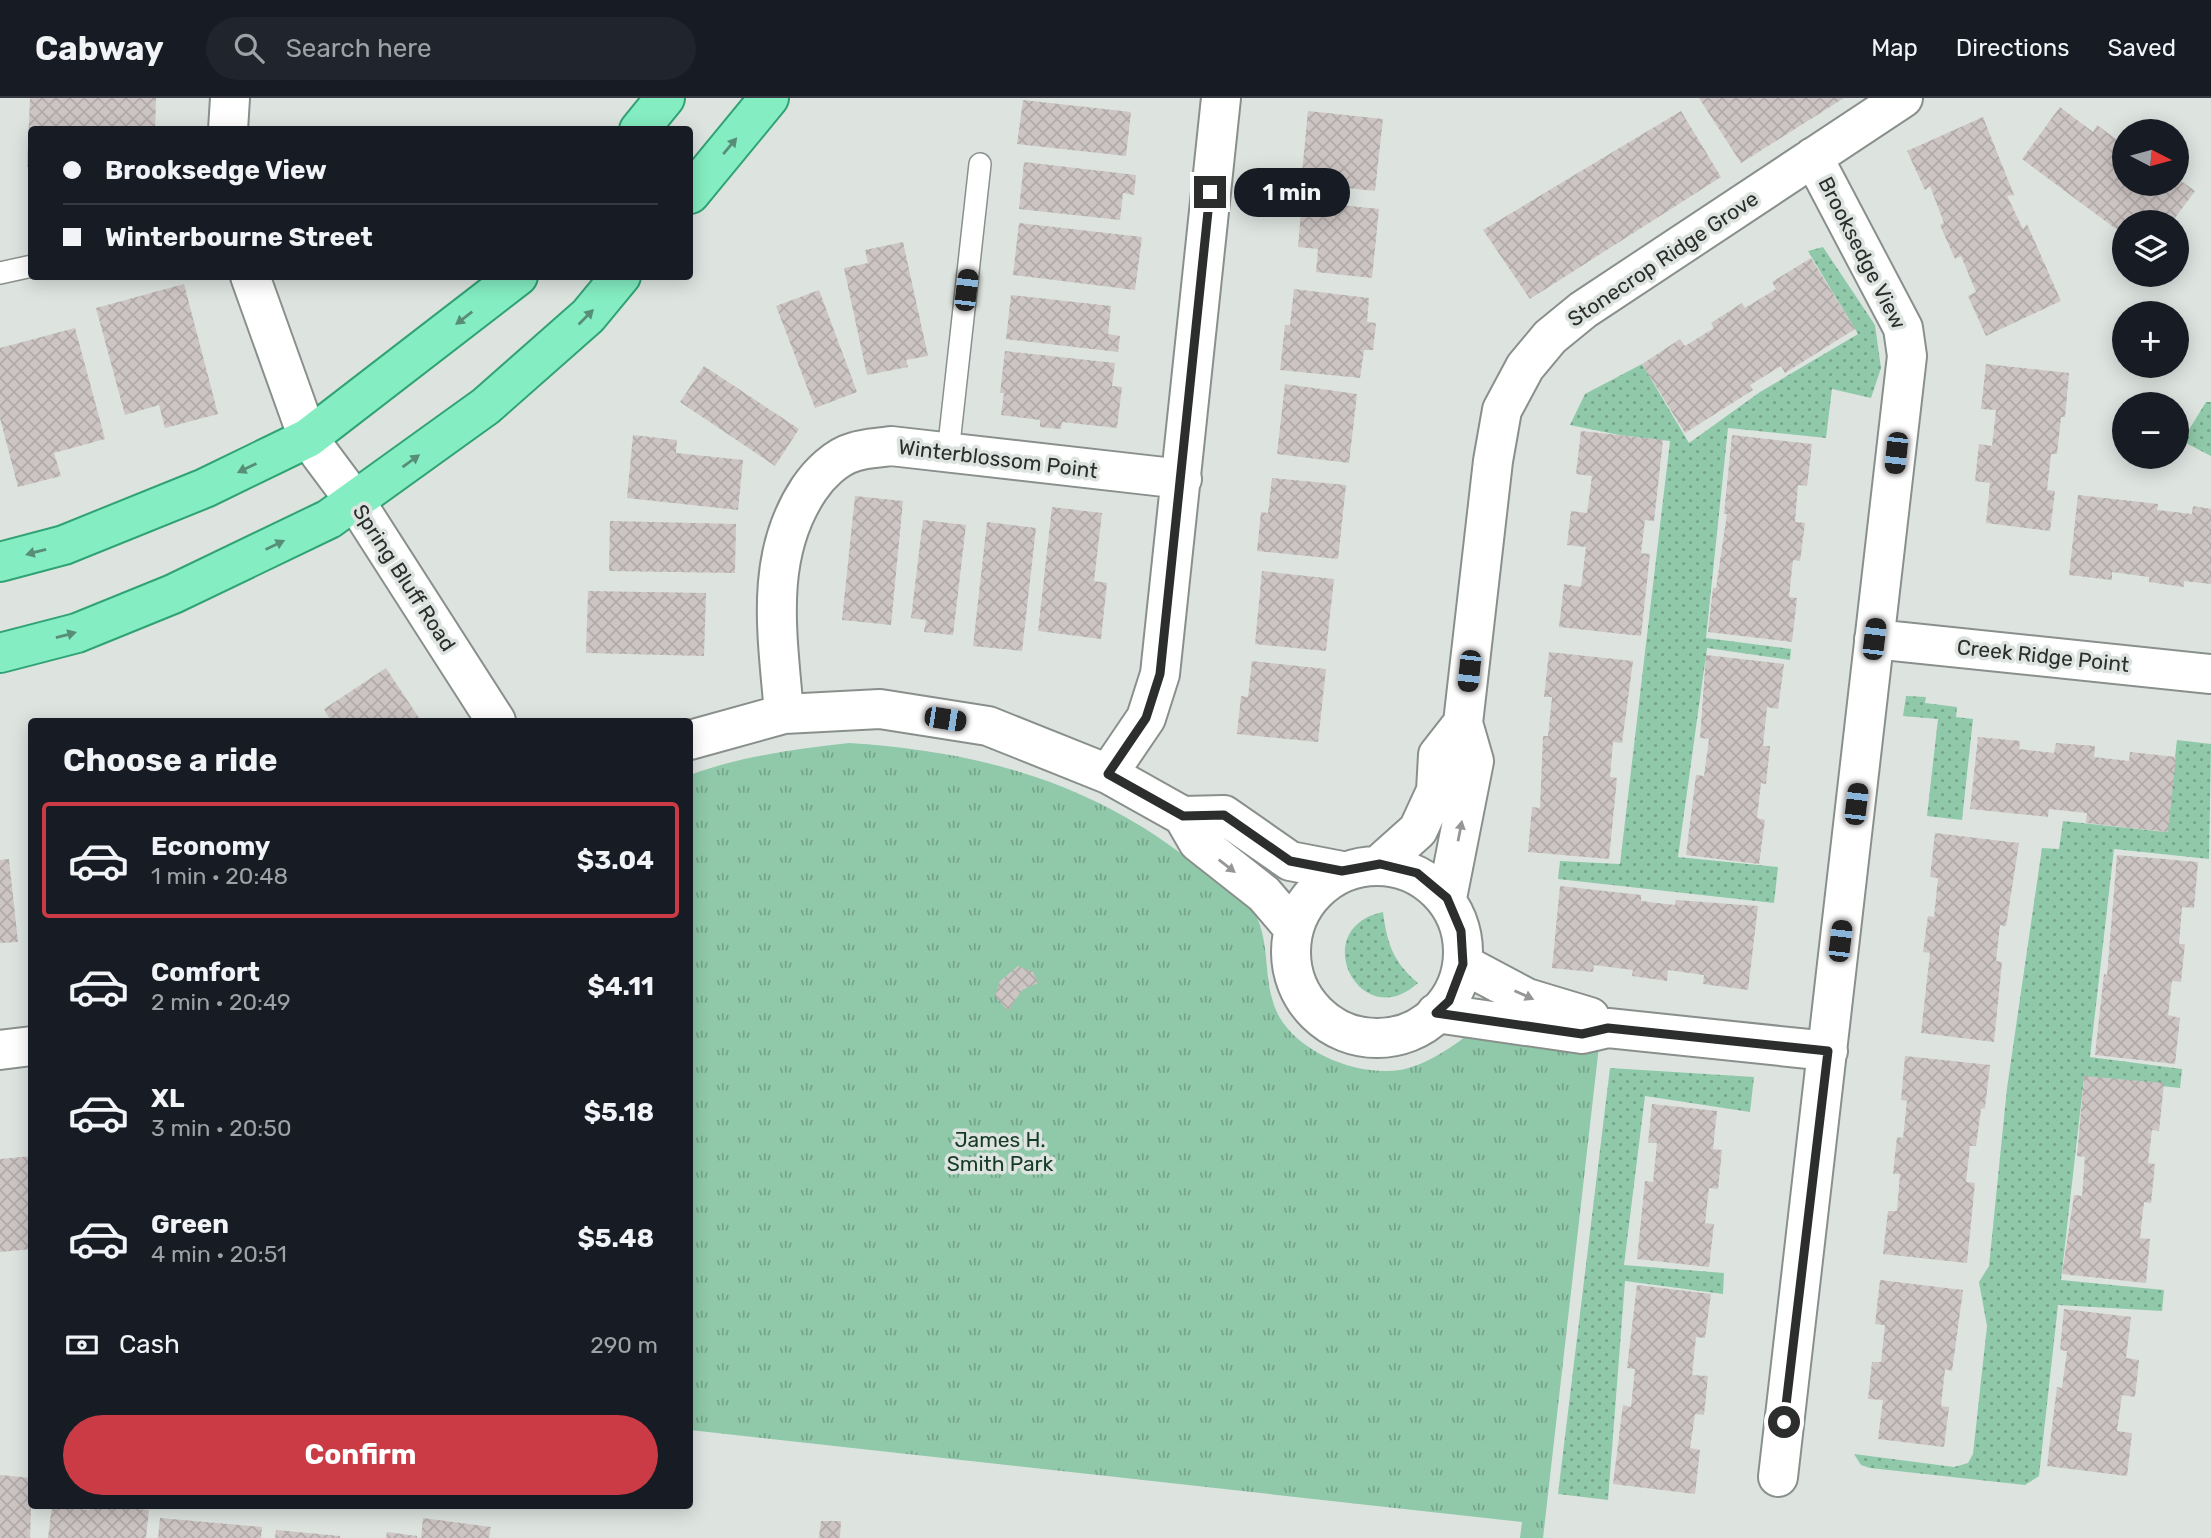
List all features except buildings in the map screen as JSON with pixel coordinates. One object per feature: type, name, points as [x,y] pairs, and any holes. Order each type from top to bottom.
[{"type":"main road","points":[[642,126],[665,98]]},
{"type":"main road","points":[[693,190],[765,102]]},
{"type":"main road","points":[[0,562],[87,536],[205,488],[308,438],[513,280]]},
{"type":"main road","points":[[0,653],[77,632],[173,594],[329,519],[486,406],[588,316],[618,280]]},
{"type":"street","points":[[228,126],[230,98]]},
{"type":"street","points":[[1108,774],[1146,718],[1160,674],[1221,98]]},
{"type":"street","name":"Stonecrop Ridge Grove","points":[[1447,898],[1474,761],[1463,723],[1493,461],[1502,411],[1525,367],[1550,337],[1584,310],[1903,98]]},
{"type":"street","name":"Brooksedge View","points":[[1778,1477],[1905,373],[1903,328],[1813,157]]},
{"type":"street","name":"Spring Bluff Road","points":[[251,280],[308,438],[355,501],[494,718]]},
{"type":"street","name":"Winterblossom Point","points":[[784,715],[775,613],[777,574],[784,537],[798,505],[824,470],[852,452],[891,446],[1182,479]]},
{"type":"street","name":"Creek Ridge Point","points":[[1874,639],[2211,674]]},
{"type":"street","points":[[693,739],[784,715],[880,709],[988,726],[1108,774],[1183,816],[1224,815],[1290,861],[1342,871],[1380,864],[1417,873],[1447,898],[1461,931],[1463,964],[1449,1001],[1420,1028],[1382,1039],[1349,1035],[1315,1014],[1297,988],[1289,947],[1299,911],[1311,894],[1342,871]]},
{"type":"street","points":[[1380,864],[1418,830],[1436,791],[1438,755],[1463,723]]},
{"type":"street","points":[[1183,816],[1198,842],[1264,894],[1294,929]]},
{"type":"street","points":[[1463,964],[1527,998],[1583,1013],[1608,1028]]},
{"type":"street","points":[[1436,1013],[1582,1034],[1608,1028],[1828,1051]]},
{"type":"street","points":[[0,1050],[28,1046]]},
{"type":"lane","points":[[948,453],[981,164]]},
{"type":"lane","points":[[0,273],[28,267]]},
{"type":"green space","points":[[1823,247],[1875,325],[1881,368],[1871,398],[1832,389],[1826,438],[1728,428],[1706,638],[1791,649],[1790,660],[1707,648],[1678,857],[1778,867],[1774,903],[1558,879],[1560,861],[1620,864],[1670,441],[1619,435],[1570,425],[1585,394],[1642,364],[1689,443],[1760,392],[1858,334],[1808,251]]},
{"type":"green space","points":[[2206,402],[2211,402],[2211,456],[2189,445],[2189,430]]},
{"type":"green space","points":[[1906,696],[1926,697],[1925,703],[1957,707],[1956,717],[1973,719],[1962,820],[1927,816],[1938,719],[1903,716]]},
{"type":"green space","points":[[2177,740],[2211,744],[2209,859],[2114,849],[2090,1057],[2182,1069],[2180,1088],[2084,1078],[2061,1280],[2164,1290],[2162,1311],[2058,1305],[2039,1476],[2025,1485],[1861,1465],[1854,1454],[1954,1467],[1968,1463],[1973,1454],[1987,1326],[1979,1282],[1989,1266],[2007,1088],[2042,848],[2059,849],[2063,821],[2166,832]]},
{"type":"green space","name":"James H. Smith Park","points":[[849,743],[927,751],[1002,767],[1038,778],[1109,808],[1144,828],[1248,904],[1256,915],[1264,939],[1270,992],[1282,1021],[1309,1047],[1345,1064],[1383,1071],[1410,1068],[1449,1048],[1475,1029],[1599,1046],[1543,1538],[1520,1538],[1522,1522],[693,1430],[693,774],[749,758]]},
{"type":"green space","points":[[1383,912],[1393,951],[1409,975],[1418,983],[1397,996],[1377,997],[1361,988],[1350,973],[1345,955],[1348,937],[1360,922]]},
{"type":"green space","points":[[1610,1068],[1754,1077],[1750,1112],[1645,1096],[1624,1265],[1724,1273],[1723,1294],[1625,1281],[1608,1500],[1558,1494]]},
{"type":"route","points":[[1210,192],[1160,674],[1146,718],[1108,774],[1154,797],[1183,816],[1224,815],[1251,831],[1290,861],[1342,871],[1380,864],[1417,873],[1447,898],[1461,931],[1463,964],[1449,1001],[1436,1013],[1582,1034],[1608,1028],[1828,1051],[1784,1422]]}]
